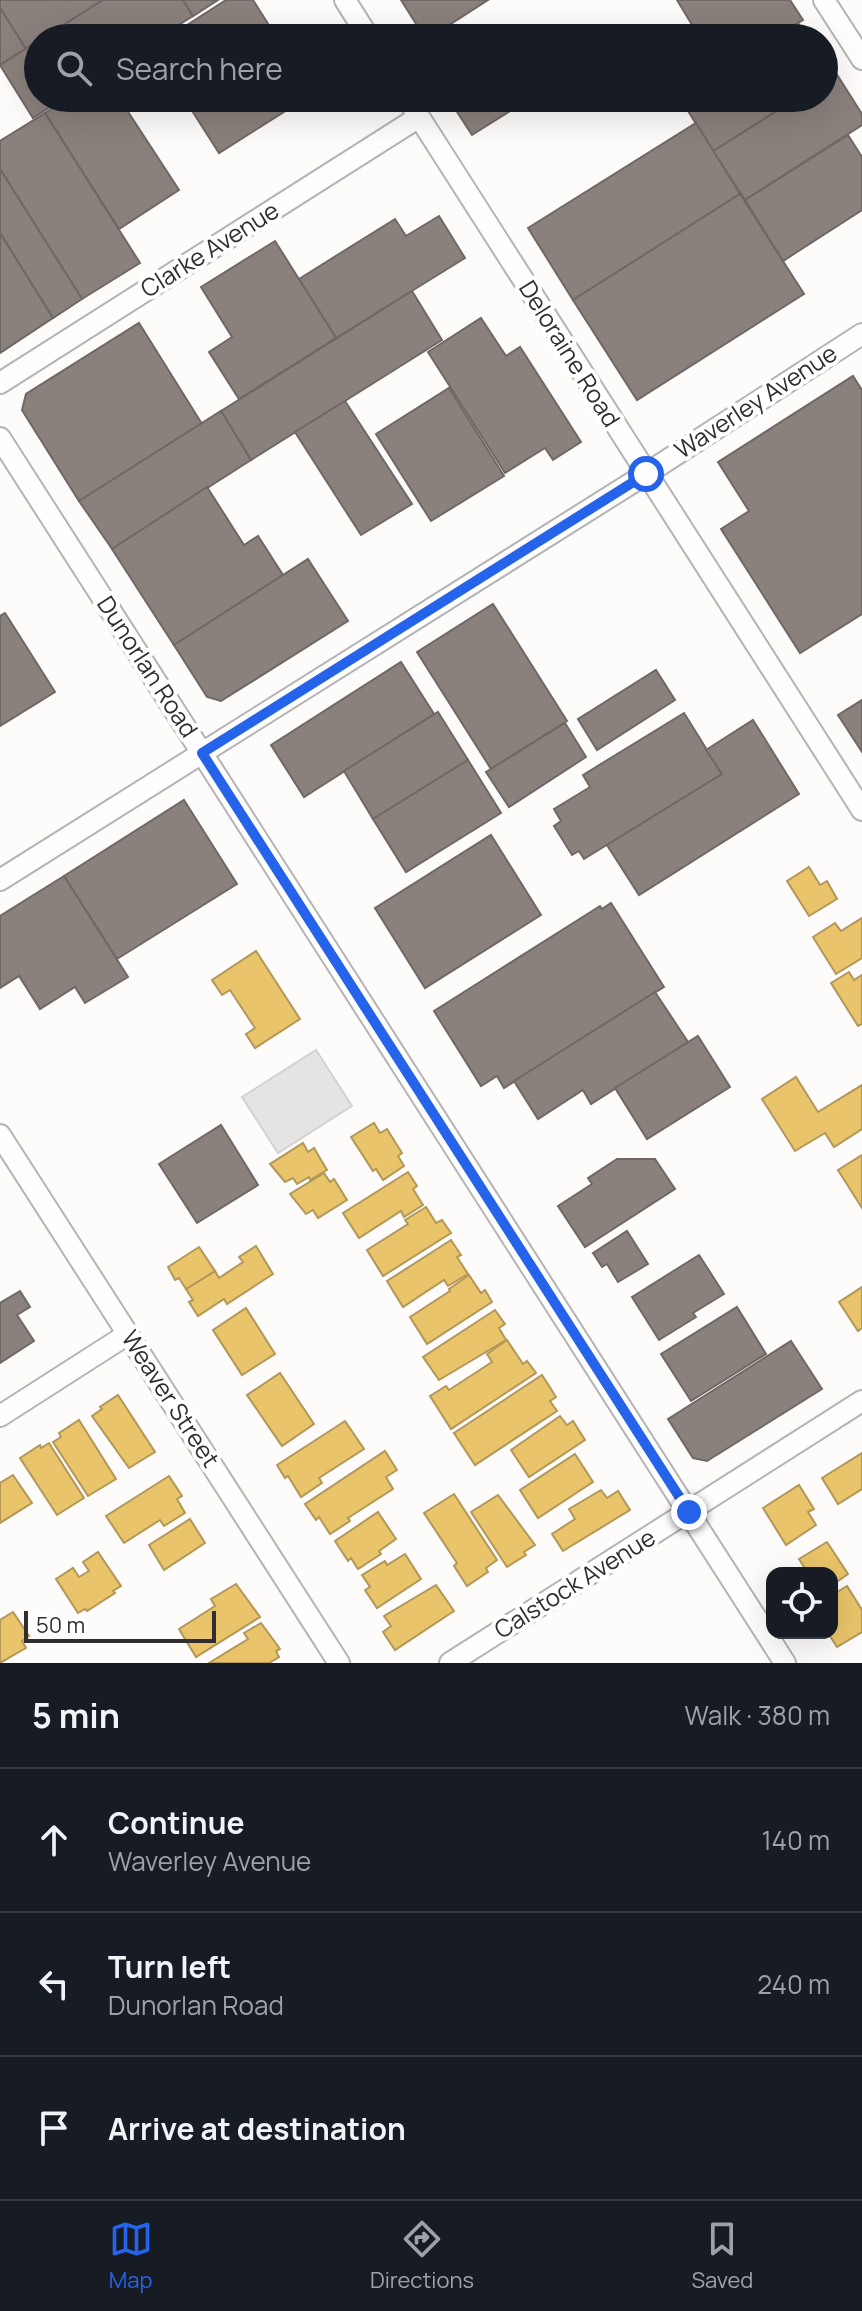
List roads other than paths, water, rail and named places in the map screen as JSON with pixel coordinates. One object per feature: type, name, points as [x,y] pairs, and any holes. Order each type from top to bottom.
[{"type":"street","points":[[345,0],[360,24]]},
{"type":"street","points":[[824,0],[860,52]]},
{"type":"street","name":"Deloraine Road","points":[[416,112],[862,810]]},
{"type":"street","name":"Clarke Avenue","points":[[0,383],[419,117]]},
{"type":"street","name":"Waverley Avenue","points":[[0,880],[646,474],[862,334]]},
{"type":"street","name":"Dunorlan Road","points":[[0,438],[785,1663]]},
{"type":"street","name":"Weaver Street","points":[[0,1135],[339,1663]]},
{"type":"street","points":[[0,1416],[128,1334]]},
{"type":"street","name":"Calstock Avenue","points":[[450,1663],[862,1401]]}]
